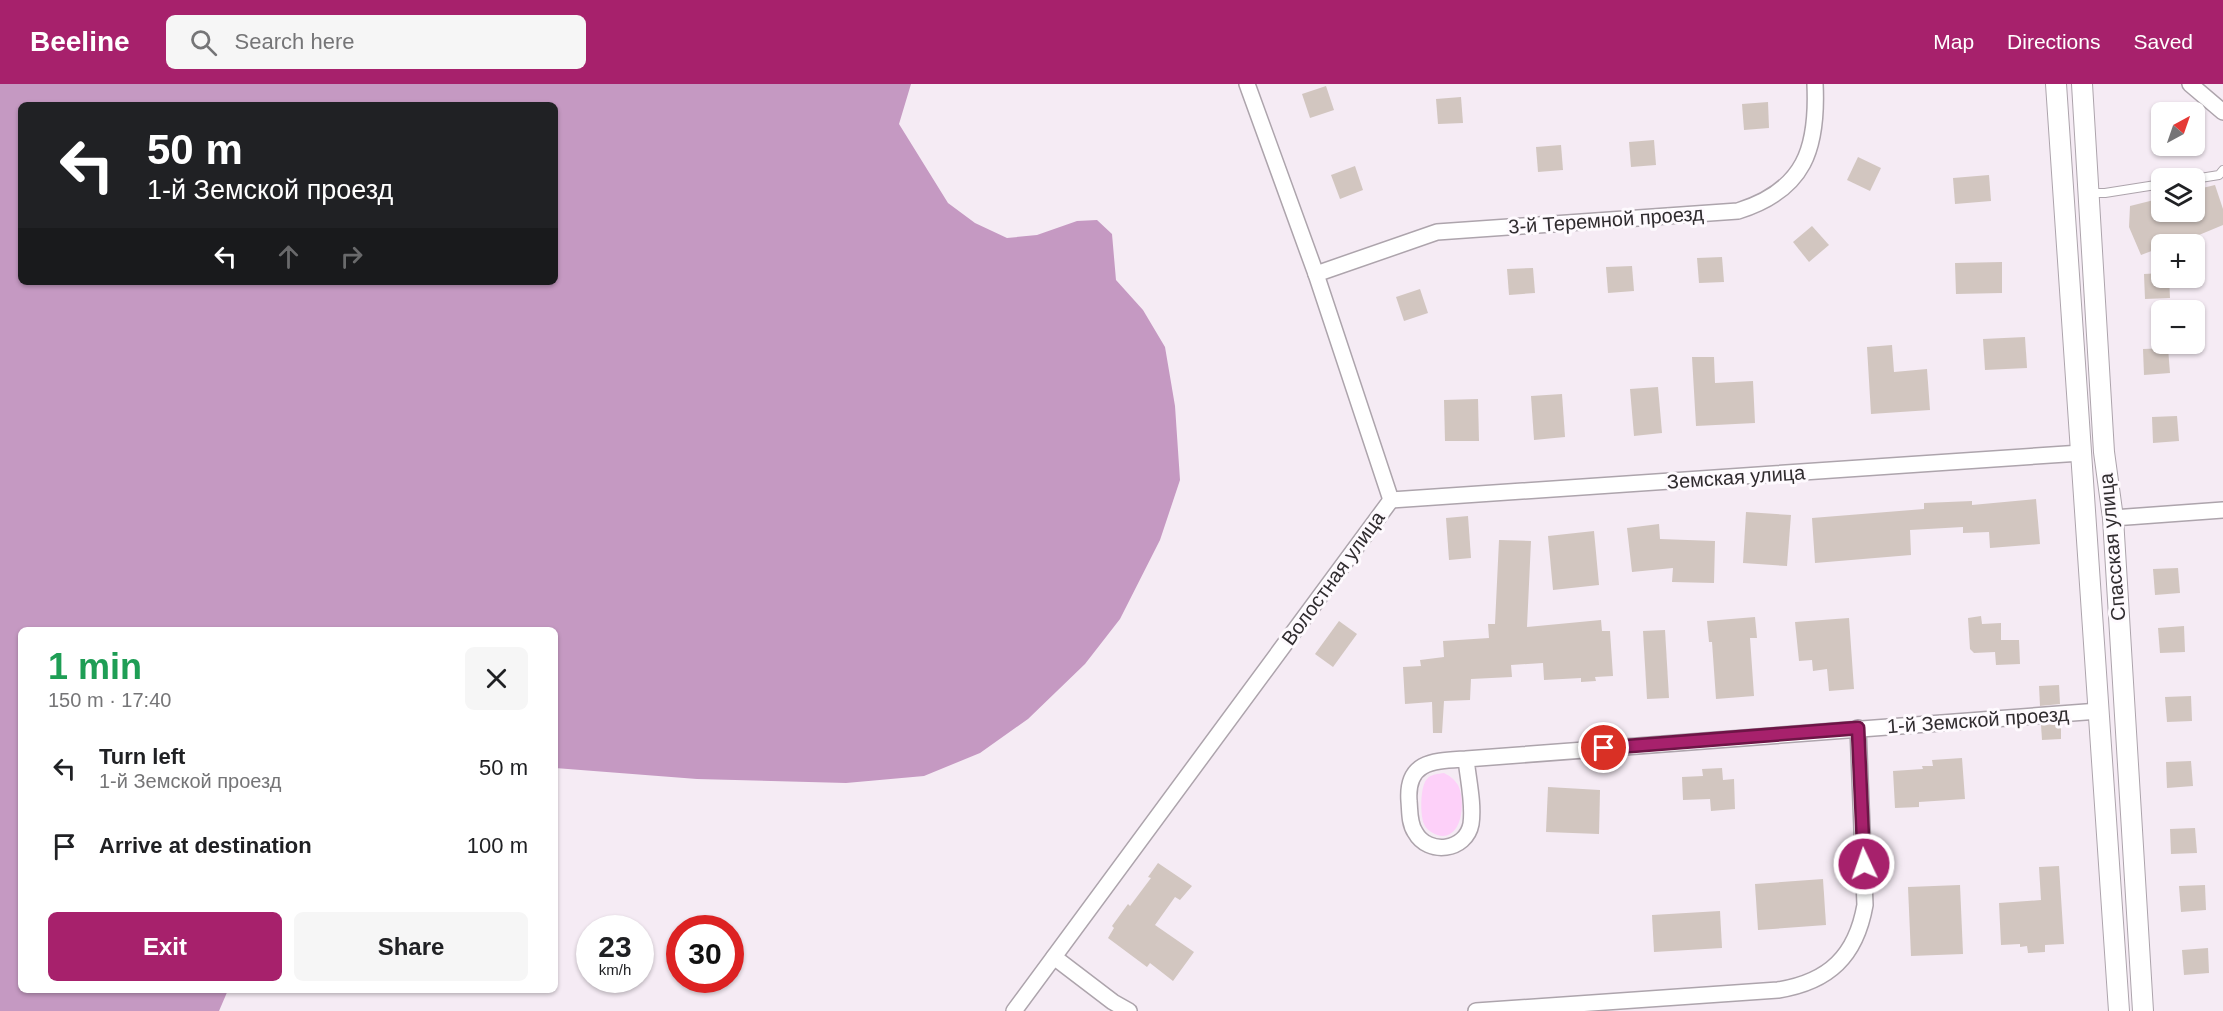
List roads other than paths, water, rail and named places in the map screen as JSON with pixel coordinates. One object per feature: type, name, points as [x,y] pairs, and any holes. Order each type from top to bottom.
[{"type":"street","name":"Волостная улица","points":[[1014,1011],[1391,500],[1316,274],[1246,84]]},
{"type":"street","name":"3-й Теремной проезд","points":[[1316,274],[1437,232],[1738,211],[1755,206],[1784,188],[1805,161],[1815,129],[1815,84]]},
{"type":"street","name":"Спасская улица","points":[[2056,84],[2119,1011]]},
{"type":"street","name":"Спасская улица","points":[[2082,84],[2104,452],[2112,518],[2143,1011]]},
{"type":"street","points":[[2190,84],[2223,112]]},
{"type":"street","name":"Земская улица","points":[[1391,500],[2081,453]]},
{"type":"street","points":[[2112,518],[2223,510]]},
{"type":"street","name":"1-й Земской проезд","points":[[1466,759],[1472,814],[1471,826],[1465,837],[1456,844],[1445,848],[1433,847],[1423,842],[1415,833],[1411,822],[1410,783],[1415,772],[1435,761],[2099,711]]},
{"type":"street","name":"1-й Земской проезд","points":[[1476,1011],[1778,990],[1806,984],[1831,970],[1855,941],[1866,905],[1858,728]]},
{"type":"street","points":[[1054,957],[1113,1002],[1129,1011]]},
{"type":"lane","points":[[2205,177],[2219,175],[2223,170]]},
{"type":"lane","points":[[2088,193],[2105,193],[2151,186]]}]
